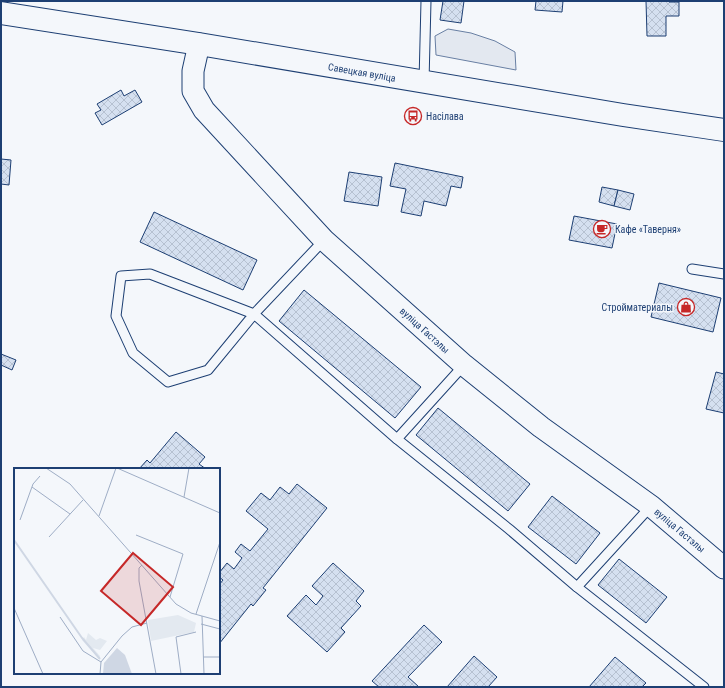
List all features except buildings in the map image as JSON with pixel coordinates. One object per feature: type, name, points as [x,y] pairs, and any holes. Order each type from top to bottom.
[{"type":"main road","name":"Савецкая вуліца","points":[[1,13],[199,44],[623,115],[724,130]]},
{"type":"street","name":"вуліца Гастэлы","points":[[199,44],[194,71],[193,91],[204,110],[324,240],[464,365],[541,427],[651,506],[724,568]]},
{"type":"lane","points":[[424,82],[426,1]]},
{"type":"lane","points":[[324,240],[254,314],[208,370],[168,382],[134,353],[116,316],[121,276],[150,274],[254,314],[397,439],[577,587],[704,687]]},
{"type":"lane","points":[[692,269],[724,274]]},
{"type":"lane","points":[[397,439],[464,365]]},
{"type":"lane","points":[[577,587],[651,506]]},
{"type":"shaded area","points":[[448,29],[471,33],[495,41],[515,52],[516,70],[436,55],[435,36]]},
{"type":"place","name":"Насілава","points":[[413,116]]},
{"type":"place","name":"Кафе «Таверня»","points":[[602,229]]},
{"type":"place","name":"Стройматериалы","points":[[686,307]]}]
